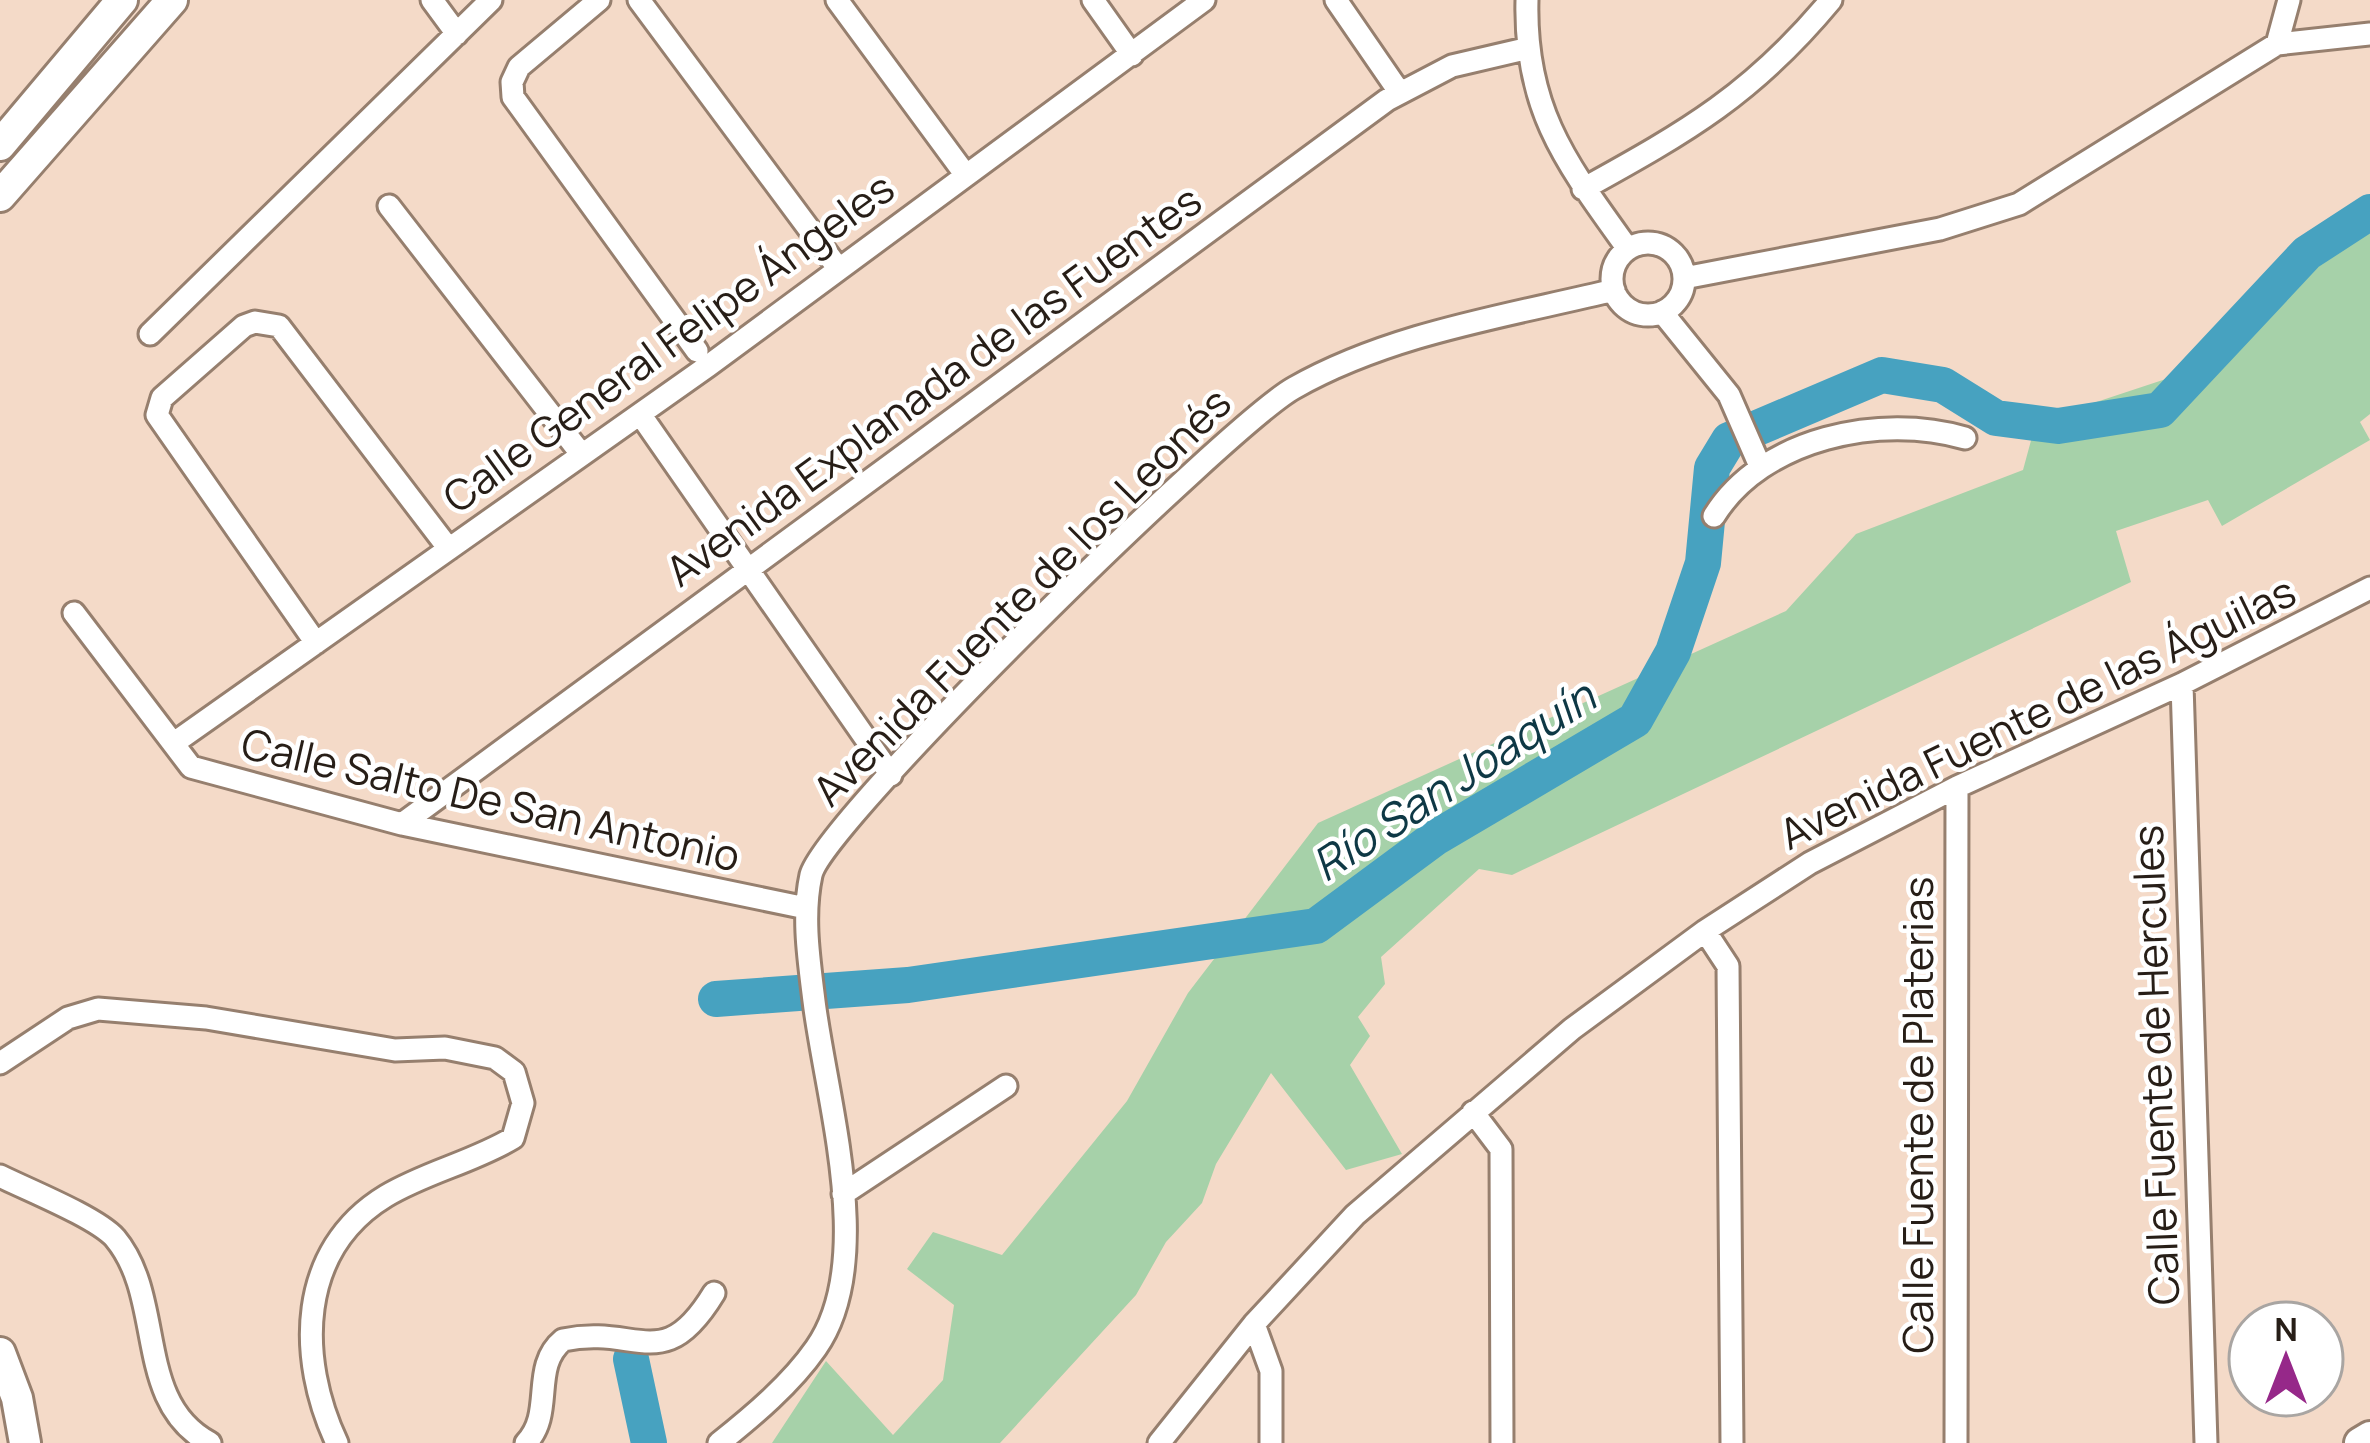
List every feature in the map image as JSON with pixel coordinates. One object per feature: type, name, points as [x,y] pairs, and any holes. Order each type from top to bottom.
[{"type":"main road","points":[[0,145],[122,0]]},
{"type":"main road","points":[[0,196],[172,0]]},
{"type":"main road","points":[[93,34],[123,57]]},
{"type":"main road","points":[[0,1354],[17,1398],[25,1443]]},
{"type":"main road","points":[[2360,1443],[2370,1438]]},
{"type":"street","points":[[432,0],[457,34]]},
{"type":"street","points":[[150,334],[491,0]]},
{"type":"street","points":[[599,0],[519,67],[512,82],[513,97],[697,351]]},
{"type":"street","points":[[639,0],[838,268]]},
{"type":"street","points":[[837,0],[964,174]]},
{"type":"street","points":[[1093,0],[1132,55]]},
{"type":"street","name":"Calle General Felipe Ángeles","points":[[174,743],[640,414],[1204,0]]},
{"type":"street","points":[[1336,0],[1400,93]]},
{"type":"street","points":[[1527,0],[1529,48],[1541,116],[1583,189],[1628,248]]},
{"type":"street","points":[[1583,189],[1707,120],[1789,51],[1832,0]]},
{"type":"street","points":[[2277,44],[2289,0]]},
{"type":"street","points":[[1684,278],[1940,230],[2019,204],[2277,44],[2370,34]]},
{"type":"street","name":"Avenida Explanada de las Fuentes","points":[[402,824],[1400,93],[1452,66],[1529,48]]},
{"type":"street","points":[[389,206],[582,455]]},
{"type":"street","points":[[1662,312],[1682,292],[1684,278],[1671,251],[1642,243],[1628,248],[1614,267],[1614,290],[1628,308],[1662,312],[1729,395],[1760,466]]},
{"type":"street","name":"Avenida Fuente de los Leonés","points":[[719,1443],[818,1346],[834,1310],[844,1264],[843,1194],[810,972],[806,908],[812,870],[822,849],[1078,583],[1234,434],[1291,389],[1369,352],[1614,290]]},
{"type":"street","points":[[316,643],[158,415],[162,398],[244,326],[255,322],[279,326],[449,549]]},
{"type":"street","points":[[640,414],[891,775]]},
{"type":"street","points":[[1714,516],[1733,485],[1760,466],[1876,427],[1936,429],[1965,438]]},
{"type":"street","name":"Avenida Fuente de las Águilas","points":[[1160,1443],[1254,1324],[1355,1215],[1572,1029],[1705,931],[1810,863],[1957,787],[2182,684],[2370,588]]},
{"type":"street","name":"Calle Salto De San Antonio","points":[[74,613],[191,767],[217,778],[402,824],[806,908]]},
{"type":"street","name":"Calle Fuente de Hercules","points":[[2182,684],[2206,1443]]},
{"type":"street","name":"Calle Fuente de Platerias","points":[[1956,1443],[1957,787]]},
{"type":"street","points":[[1705,931],[1728,966],[1732,1443]]},
{"type":"street","points":[[0,1063],[68,1018],[98,1009],[206,1018],[395,1050],[445,1048],[495,1058],[514,1072],[523,1103],[513,1138],[484,1156],[388,1195],[347,1226],[325,1260],[309,1353],[313,1381],[337,1443]]},
{"type":"street","points":[[843,1194],[1006,1086]]},
{"type":"street","points":[[1473,1112],[1501,1149],[1502,1443]]},
{"type":"street","points":[[0,1176],[114,1236],[130,1267],[168,1407],[188,1431],[210,1443]]},
{"type":"street","points":[[526,1443],[538,1430],[545,1363],[563,1340],[665,1342],[691,1331],[714,1293]]},
{"type":"street","points":[[1254,1324],[1271,1370],[1271,1443]]},
{"type":"green space","points":[[2370,208],[2370,414],[2360,422],[2370,440],[2222,526],[2208,500],[2116,531],[2131,582],[1512,875],[1479,869],[1381,957],[1385,984],[1358,1017],[1370,1036],[1350,1065],[1402,1154],[1346,1170],[1271,1073],[1216,1164],[1202,1203],[1166,1242],[1136,1295],[1000,1443],[772,1443],[826,1361],[893,1435],[943,1380],[954,1305],[907,1269],[933,1232],[1002,1255],[1127,1101],[1188,993],[1318,823],[1786,611],[1856,534],[2023,470],[2036,422],[2193,370],[2306,247]]},
{"type":"waterway","name":"Río San Joaquín","points":[[716,999],[908,985],[1316,926],[1435,838],[1635,720],[1673,652],[1703,563],[1712,468],[1729,440],[1882,375],[1943,385],[1996,418],[2058,426],[2160,410],[2307,253],[2370,212]]},
{"type":"waterway","name":"Río San Joaquín","points":[[631,1359],[649,1443]]}]
